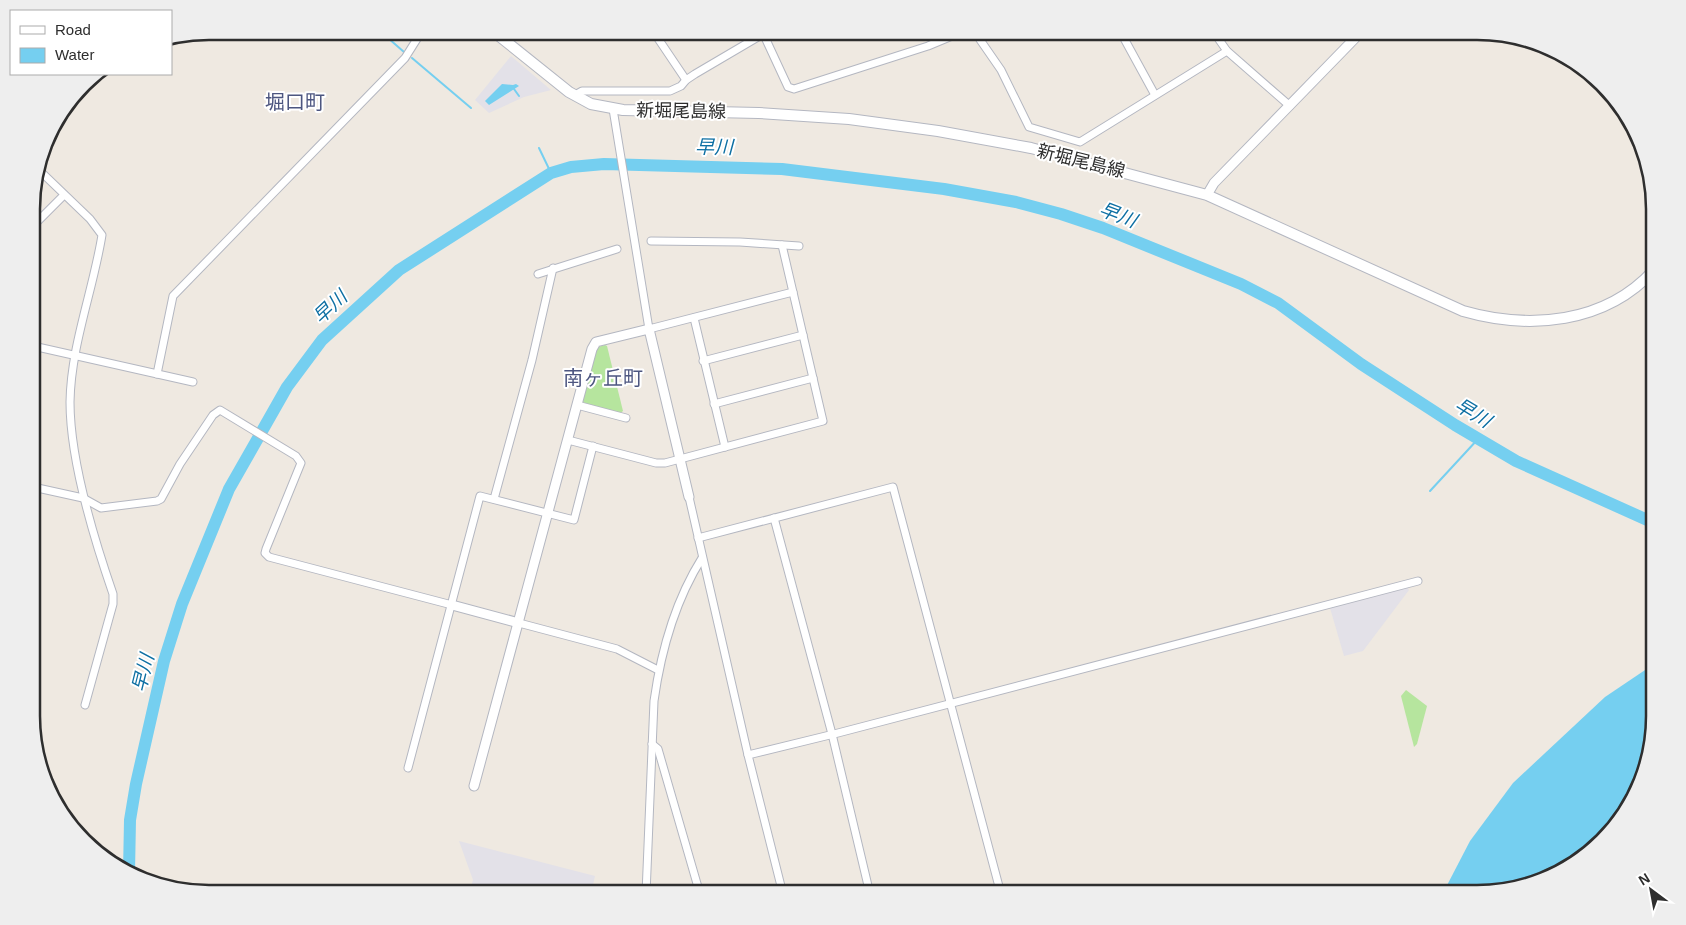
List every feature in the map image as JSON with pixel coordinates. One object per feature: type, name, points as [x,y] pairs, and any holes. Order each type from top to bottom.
[{"type":"main road","name":"新堀尾島線","points":[[504,40],[574,95],[591,104],[613,109],[849,118],[938,131],[1048,152],[1207,195],[1463,311],[1488,318],[1516,322],[1544,322],[1580,315],[1621,296],[1646,276]]},
{"type":"street","points":[[157,374],[173,296],[405,58],[416,40]]},
{"type":"street","points":[[659,40],[686,80]]},
{"type":"street","points":[[574,95],[582,91],[670,91],[681,86],[686,80],[750,40]]},
{"type":"street","points":[[767,40],[788,87],[794,89],[942,40]]},
{"type":"street","points":[[980,40],[1001,70],[1029,127],[1080,142],[1228,51]]},
{"type":"street","points":[[1125,40],[1155,95]]},
{"type":"street","points":[[1220,40],[1228,51],[1290,106]]},
{"type":"street","points":[[1207,195],[1214,183],[1353,40]]},
{"type":"street","points":[[613,109],[649,329],[748,755],[781,885]]},
{"type":"street","points":[[43,174],[90,219],[102,235],[82,321],[70,403],[84,498],[113,594],[113,604],[84,705]]},
{"type":"street","points":[[40,219],[64,195]]},
{"type":"street","points":[[651,241],[740,242],[799,246]]},
{"type":"street","points":[[568,440],[656,463],[680,459],[823,421],[782,245]]},
{"type":"street","points":[[538,274],[617,249]]},
{"type":"street","points":[[494,500],[532,360],[553,268]]},
{"type":"street","points":[[474,786],[594,344],[793,292]]},
{"type":"street","points":[[694,318],[725,447]]},
{"type":"street","points":[[703,361],[803,335]]},
{"type":"street","points":[[40,347],[193,382]]},
{"type":"street","points":[[714,404],[813,378]]},
{"type":"street","points":[[577,404],[626,418]]},
{"type":"street","points":[[40,489],[84,498],[101,508],[150,503],[161,499],[180,464],[213,415],[220,410],[296,456],[301,463],[266,549],[269,557],[519,624],[617,648],[658,670]]},
{"type":"street","points":[[408,768],[480,496],[574,520],[593,446]]},
{"type":"street","points":[[698,538],[892,487],[999,885]]},
{"type":"street","points":[[774,518],[832,734],[868,885]]},
{"type":"street","points":[[646,885],[654,701],[658,670],[670,625],[702,558]]},
{"type":"street","points":[[748,755],[1418,582]]},
{"type":"street","points":[[652,744],[658,749],[697,885]]},
{"type":"shaded area","points":[[511,56],[551,90],[524,97],[489,113],[475,100]]},
{"type":"shaded area","points":[[1407,586],[1409,590],[1363,651],[1344,656],[1330,608]]},
{"type":"shaded area","points":[[459,841],[595,876],[593,885],[472,885],[473,880]]},
{"type":"green space","points":[[607,346],[623,411],[619,414],[582,402],[596,351],[598,347]]},
{"type":"green space","points":[[1406,690],[1427,706],[1417,744],[1414,747],[1401,696]]},
{"type":"water","points":[[502,84],[516,84],[519,86],[489,105],[485,101]]},
{"type":"water","points":[[1646,669],[1645,738],[1640,760],[1629,791],[1618,810],[1604,827],[1571,857],[1552,868],[1531,876],[1510,882],[1488,885],[1447,885],[1470,841],[1513,783],[1605,697]]},
{"type":"waterway","points":[[390,40],[404,52]]},
{"type":"waterway","points":[[412,58],[471,108]]},
{"type":"waterway","points":[[514,89],[519,96]]},
{"type":"waterway","points":[[539,148],[551,173]]},
{"type":"waterway","name":"早川","points":[[129,865],[130,820],[136,784],[164,661],[182,604],[229,489],[287,387],[322,340],[399,270],[551,173],[571,167],[604,164],[782,169],[944,189],[1016,202],[1061,214],[1103,228],[1241,284],[1278,303],[1361,364],[1455,425],[1516,461],[1646,519]]},
{"type":"waterway","points":[[1430,491],[1478,439]]},
{"type":"district","name":"堀口町","points":[[295,102]]},
{"type":"district","name":"南ヶ丘町","points":[[603,378]]}]
